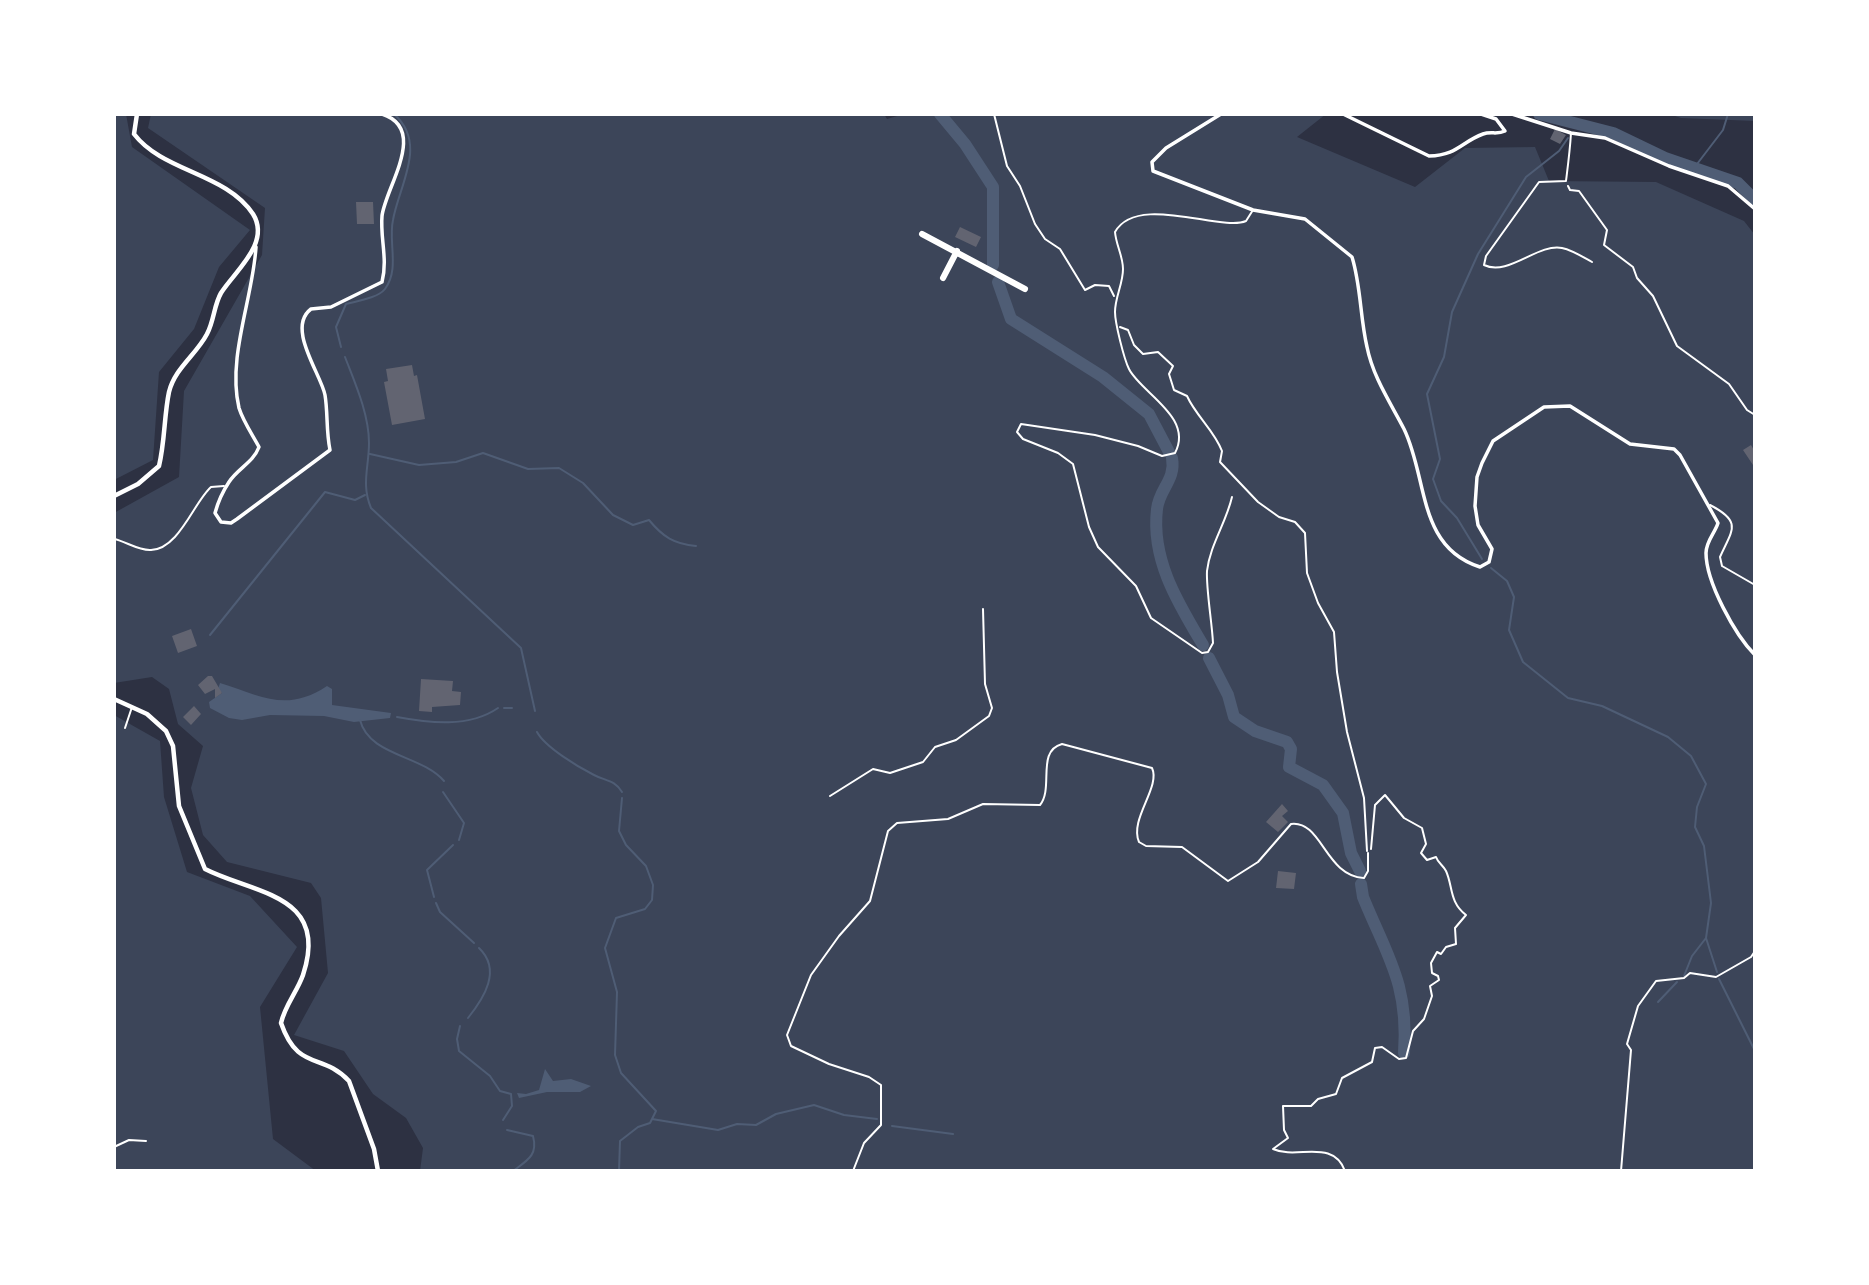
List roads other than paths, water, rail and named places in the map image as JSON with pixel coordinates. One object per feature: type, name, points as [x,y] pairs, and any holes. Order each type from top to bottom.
[{"type":"highway","points":[[922,234],[1025,289]]},
{"type":"highway","points":[[943,278],[957,251]]},
{"type":"main road","points":[[114,496],[138,484],[159,466],[170,391],[176,374],[208,332],[219,296],[256,247],[257,229],[253,215],[239,200],[192,171],[146,150],[134,134],[136,114]]},
{"type":"main road","points":[[114,699],[156,719],[173,746],[179,806],[205,869],[278,896],[291,905],[302,922],[307,940],[303,976],[284,1009],[281,1023],[295,1052],[341,1073],[349,1081],[374,1149],[378,1171]]},
{"type":"street","points":[[256,247],[255,273],[239,340],[238,383],[239,405],[259,447],[256,457],[228,487],[215,513],[221,522],[231,523],[330,450],[326,398],[322,383],[306,355],[304,324],[306,312],[311,309],[331,307],[382,282],[385,256],[384,205],[403,160],[404,148],[399,128],[389,116],[382,114]]},
{"type":"street","points":[[1221,114],[1166,148],[1152,162],[1153,171],[1254,209],[1305,219],[1352,257],[1367,349],[1384,396],[1404,430],[1425,510],[1434,530],[1454,554],[1480,567],[1489,562],[1492,556],[1488,540],[1478,525],[1475,506],[1482,463],[1493,441],[1545,407],[1570,407],[1630,444],[1674,449],[1694,476],[1718,523],[1707,543],[1706,555],[1713,582],[1742,640],[1755,655]]},
{"type":"street","points":[[1343,114],[1429,156],[1444,155],[1464,147],[1479,135],[1505,131],[1496,119],[1480,114]]},
{"type":"street","points":[[1512,114],[1569,132],[1605,138],[1669,166],[1728,186],[1755,209]]},
{"type":"lane","points":[[1569,132],[1567,157],[1570,167],[1566,181],[1539,182],[1486,256],[1484,265],[1490,268],[1525,261],[1544,249],[1562,248],[1592,262]]},
{"type":"lane","points":[[1232,497],[1223,530],[1209,559],[1207,572],[1213,643],[1208,652],[1202,653],[1151,618],[1136,586],[1098,547],[1088,527],[1073,464],[1058,453],[1023,439],[1017,432],[1021,424],[1028,423],[1058,431],[1095,435],[1138,446],[1163,456],[1175,453],[1178,442],[1171,415],[1132,374],[1119,327],[1115,311],[1123,267],[1115,232],[1121,225],[1141,217],[1176,215],[1243,223],[1254,209]]},
{"type":"lane","points":[[114,539],[145,550],[156,550],[170,541],[211,487],[228,487]]},
{"type":"lane","points":[[1709,504],[1720,510],[1732,524],[1731,539],[1720,557],[1722,566],[1755,585]]},
{"type":"lane","points":[[125,728],[132,706]]},
{"type":"lane","points":[[853,1171],[864,1143],[881,1125],[881,1085],[869,1077],[828,1064],[791,1046],[787,1035],[811,975],[839,936],[870,901],[885,840],[892,826],[897,823],[948,819],[983,804],[1040,805],[1044,800],[1049,756],[1053,748],[1062,744],[1152,768],[1154,779],[1137,830],[1139,842],[1146,846],[1182,847],[1228,881],[1258,862],[1291,824],[1310,828],[1325,854],[1356,877],[1364,878],[1368,871],[1368,853]]},
{"type":"lane","points":[[114,1147],[130,1140],[146,1141]]},
{"type":"waterway","points":[[341,347],[336,327],[346,304],[378,295],[385,289],[392,273],[393,220],[410,151],[404,126],[394,114]]},
{"type":"waterway","points":[[940,114],[965,144],[993,187],[993,265]]},
{"type":"waterway","points":[[1539,114],[1613,133],[1665,158],[1738,183],[1755,200]]},
{"type":"waterway","points":[[1694,168],[1723,130],[1728,114]]},
{"type":"waterway","points":[[1482,559],[1457,518],[1441,501],[1433,479],[1440,459],[1427,394],[1444,357],[1452,312],[1478,254],[1526,177],[1559,151],[1568,138]]},
{"type":"waterway","points":[[998,282],[1011,319],[1103,377],[1149,414],[1169,452]]},
{"type":"waterway","points":[[345,357],[367,421],[369,443],[366,483],[371,508],[521,648],[535,711]]},
{"type":"waterway","points":[[370,454],[419,465],[456,462],[483,453],[528,469],[559,468],[583,483],[613,515],[633,525],[649,520],[670,539],[696,546]]},
{"type":"waterway","points":[[1172,458],[1170,479],[1158,502],[1158,546],[1168,580],[1203,645]]},
{"type":"waterway","points":[[210,635],[325,492],[355,500],[365,495]]},
{"type":"waterway","points":[[1491,568],[1507,581],[1514,597],[1509,630],[1523,662],[1568,698],[1602,706],[1668,737],[1691,756],[1706,784],[1697,807],[1695,827],[1704,846],[1711,903],[1706,938],[1717,972]]},
{"type":"waterway","points":[[1209,658],[1228,695],[1234,717],[1255,731],[1287,742],[1291,749],[1289,767],[1323,785],[1343,813],[1351,853],[1360,871]]},
{"type":"waterway","points":[[397,717],[435,722],[462,721],[474,719],[498,708]]},
{"type":"waterway","points":[[504,708],[512,708]]},
{"type":"waterway","points":[[360,720],[365,732],[374,741],[434,772],[444,781]]},
{"type":"waterway","points":[[537,732],[562,756],[613,783],[622,792]]},
{"type":"waterway","points":[[443,792],[464,823],[459,840]]},
{"type":"waterway","points":[[619,1171],[620,1141],[638,1127],[650,1123],[656,1111],[621,1073],[615,1055],[617,992],[605,948],[616,918],[645,909],[652,900],[653,885],[646,866],[626,845],[619,831],[622,798]]},
{"type":"waterway","points":[[434,897],[427,870],[453,845]]},
{"type":"waterway","points":[[1361,884],[1363,897],[1400,989],[1405,1029],[1404,1053]]},
{"type":"waterway","points":[[436,903],[440,912],[474,943]]},
{"type":"waterway","points":[[1684,976],[1692,956],[1706,938]]},
{"type":"waterway","points":[[468,1018],[485,993],[490,975],[486,957],[479,948]]},
{"type":"waterway","points":[[1719,979],[1755,1051]]},
{"type":"waterway","points":[[1658,1002],[1677,982]]},
{"type":"waterway","points":[[460,1026],[457,1039],[459,1051],[490,1076],[500,1091],[511,1094],[512,1106],[503,1120]]},
{"type":"waterway","points":[[652,1119],[718,1130],[737,1124],[756,1125],[776,1114],[814,1105],[844,1115],[877,1119]]},
{"type":"waterway","points":[[892,1126],[953,1134]]},
{"type":"waterway","points":[[507,1130],[533,1136],[533,1153],[513,1171]]}]
